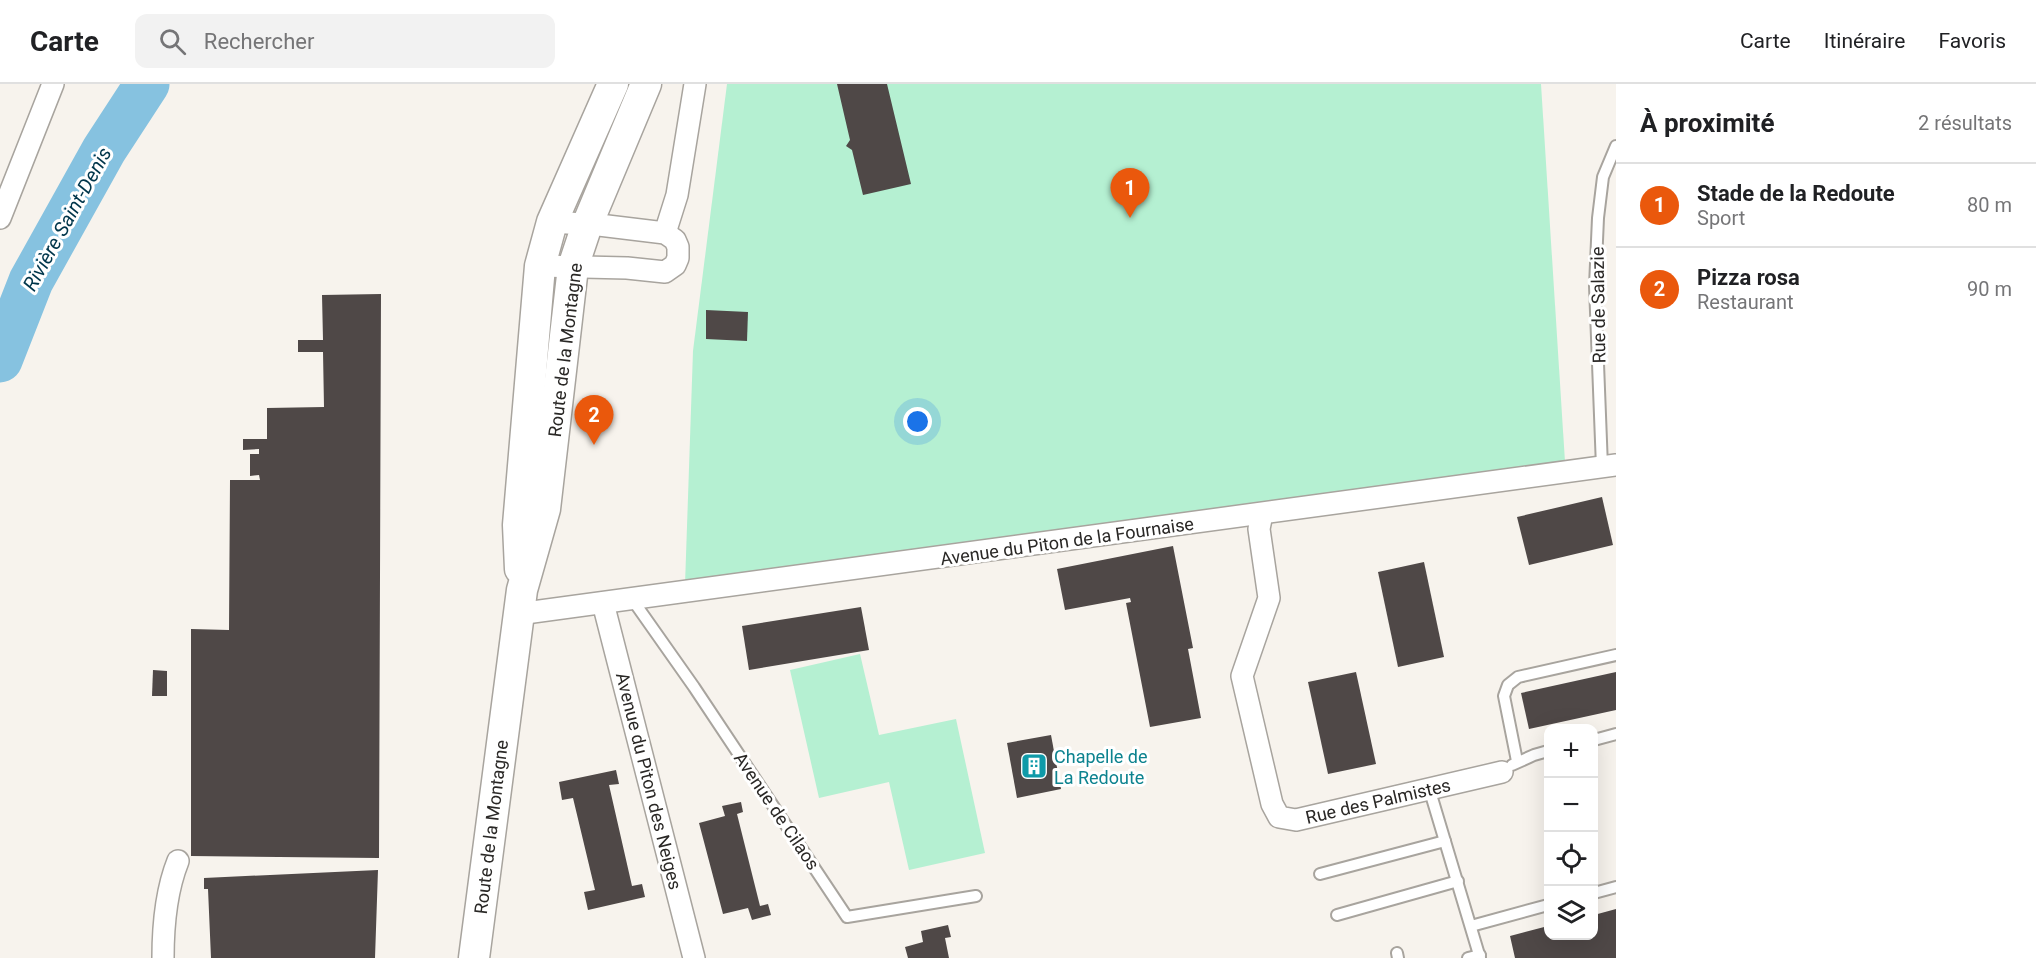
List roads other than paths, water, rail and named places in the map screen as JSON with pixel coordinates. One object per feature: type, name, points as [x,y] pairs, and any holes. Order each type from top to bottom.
[{"type":"main road","name":"Route de la Montagne","points":[[520,602],[518,525],[540,266],[552,222],[613,84]]},
{"type":"main road","name":"Route de la Montagne","points":[[474,958],[520,602],[545,509],[573,267],[587,225],[646,84]]},
{"type":"street","points":[[0,218],[53,84]]},
{"type":"street","points":[[665,233],[677,195],[695,84]]},
{"type":"street","points":[[540,266],[627,268],[665,272],[675,265],[678,258],[678,247],[675,240],[665,233],[552,222]]},
{"type":"street","name":"Avenue du Piton de la Fournaise","points":[[520,602],[603,603],[1609,466]]},
{"type":"street","name":"Rue des Palmistes","points":[[1262,514],[1259,529],[1269,598],[1242,676],[1272,804],[1279,817],[1296,820],[1509,767]]},
{"type":"street","name":"Avenue du Piton des Neiges","points":[[603,603],[694,958]]},
{"type":"street","points":[[163,958],[170,882],[178,861]]},
{"type":"lane","name":"Rue de Salazie","points":[[1609,466],[1595,286],[1598,218],[1604,177],[1616,146]]},
{"type":"lane","name":"Avenue de Cilaos","points":[[632,599],[694,687],[847,917],[976,896]]},
{"type":"lane","points":[[1544,753],[1509,767],[1504,696],[1508,686],[1518,677],[1616,655]]},
{"type":"lane","points":[[1598,739],[1616,734]]},
{"type":"lane","points":[[1429,788],[1480,956],[1468,958]]},
{"type":"lane","points":[[1320,874],[1445,841]]},
{"type":"lane","points":[[1337,915],[1458,881]]},
{"type":"lane","points":[[1598,892],[1616,887]]},
{"type":"lane","points":[[1471,926],[1544,906]]},
{"type":"waterway","name":"Rivière Saint-Denis","points":[[0,360],[31,281],[104,150],[147,84]]},
{"type":"place","name":"Stade de la Redoute","points":[[1130,218]]},
{"type":"place","name":"Pizza rosa","points":[[594,445]]},
{"type":"place","name":"Chapelle de La Redoute","points":[[1034,766]]}]
